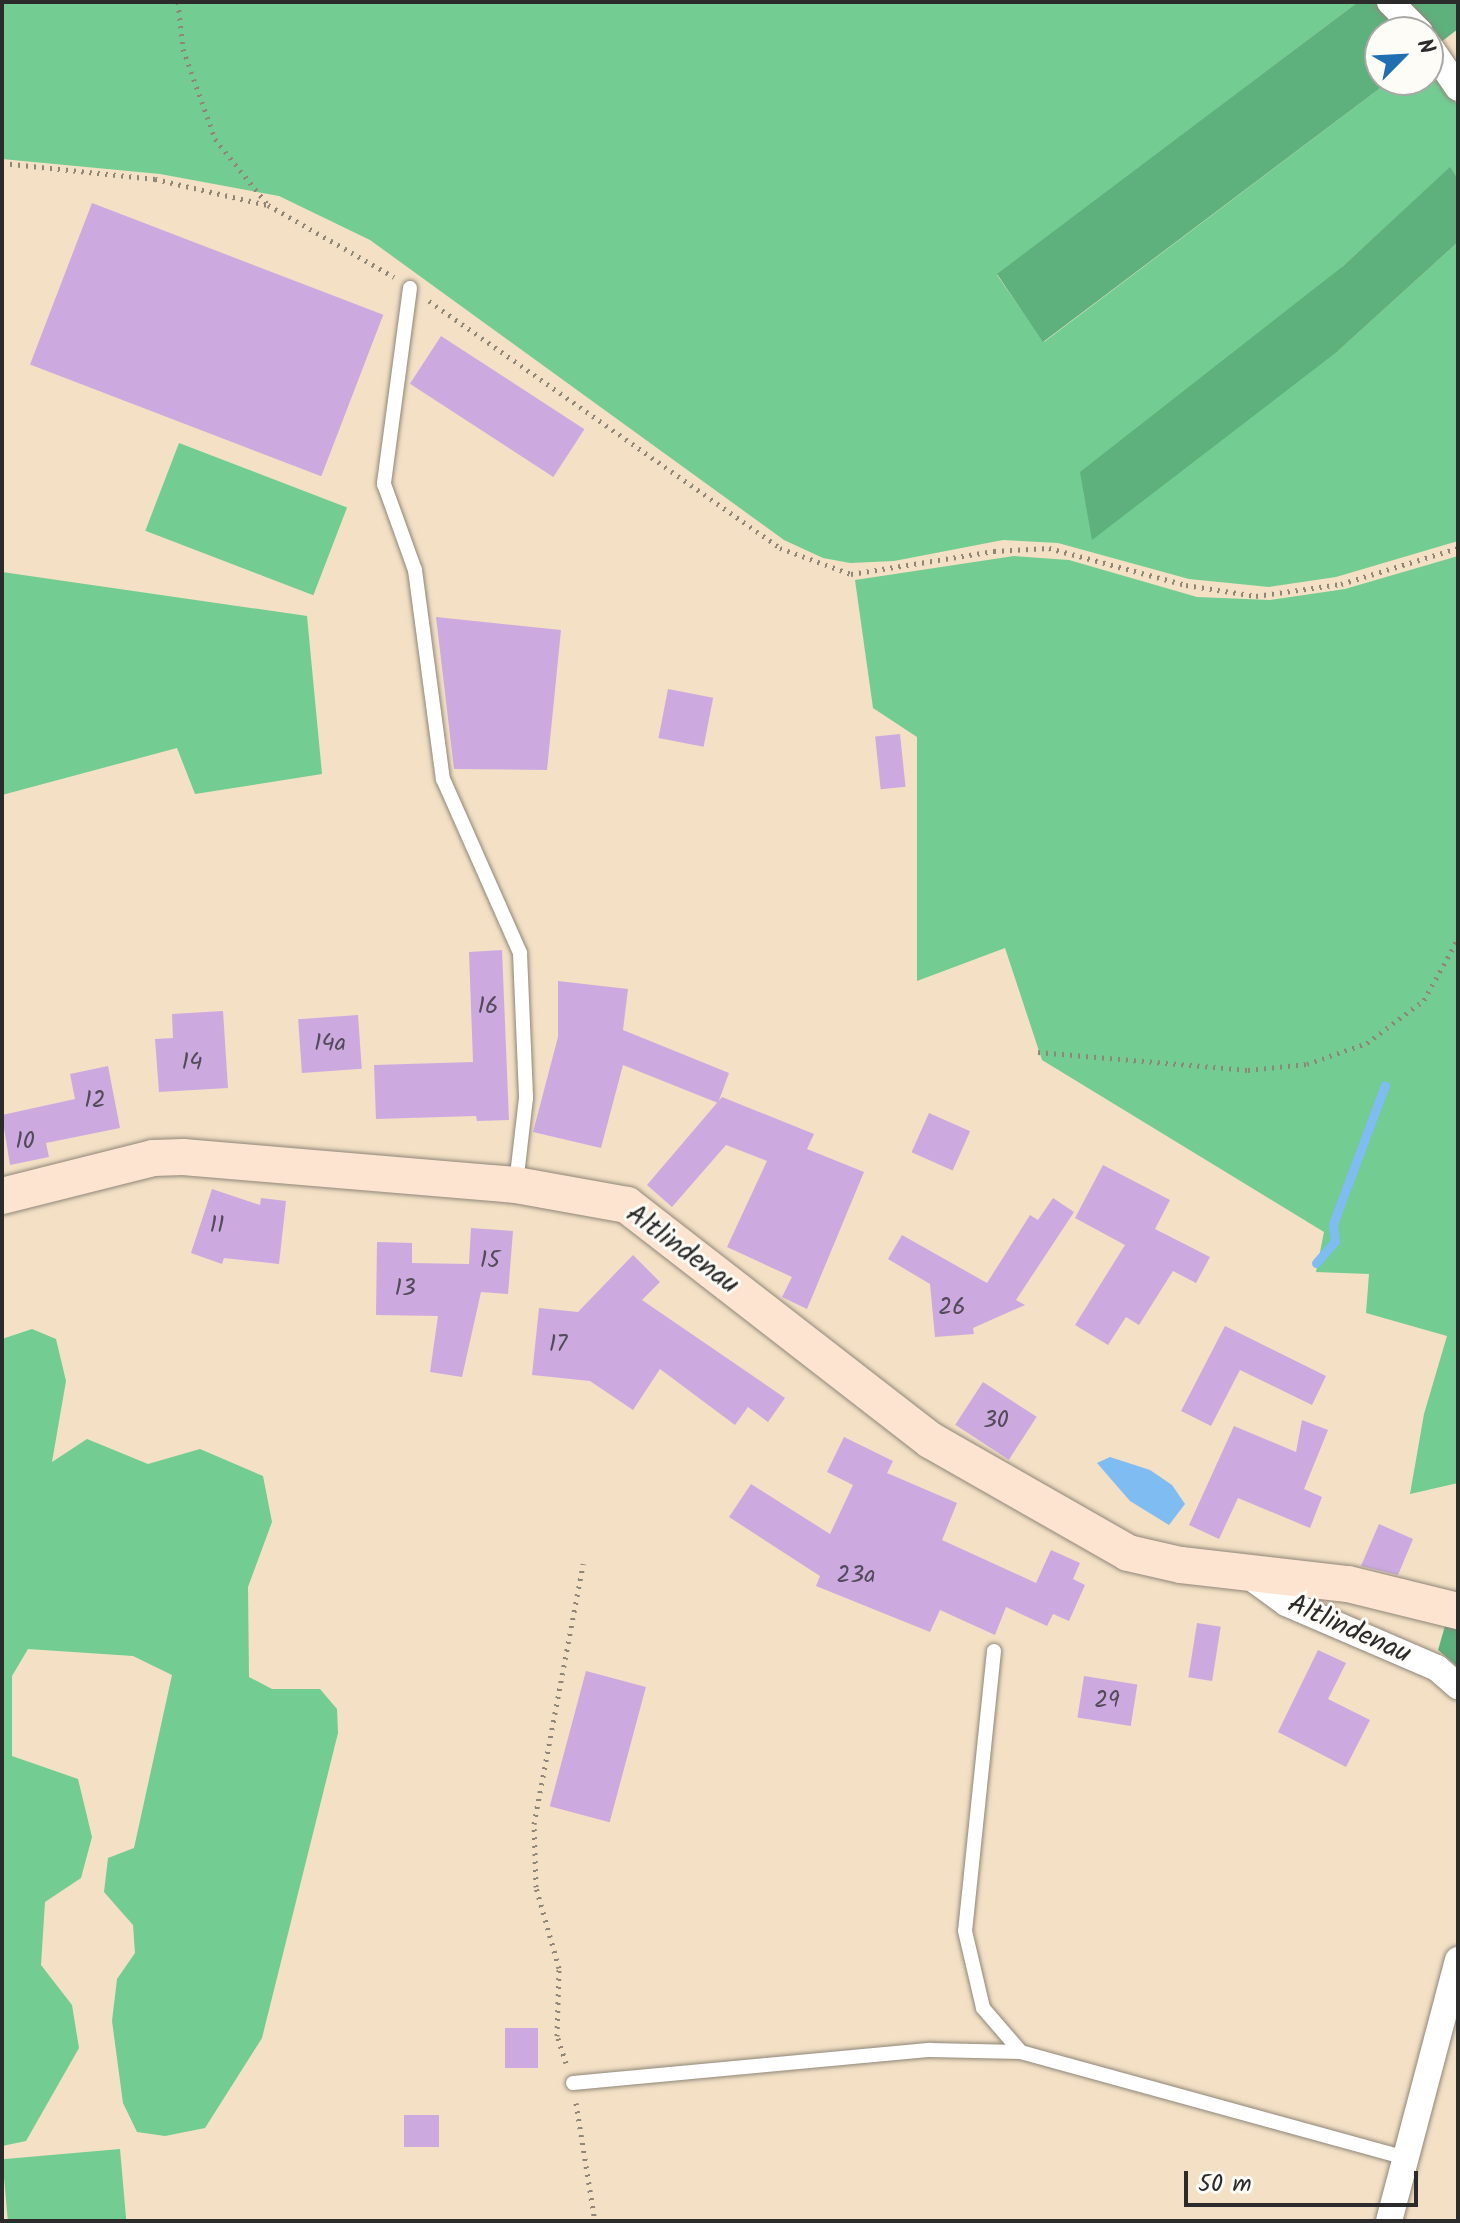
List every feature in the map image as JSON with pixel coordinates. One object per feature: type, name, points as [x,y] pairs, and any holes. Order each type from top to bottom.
[{"type":"street","points":[[1444,67],[1458,88]]},
{"type":"street","name":"Altlindenau","points":[[2,1196],[153,1158],[516,1185],[627,1205],[930,1440],[1063,1519],[1128,1553],[1348,1584],[1458,1611]]},
{"type":"street","name":"Altlindenau","points":[[1242,1571],[1286,1603],[1437,1668],[1458,1686]]},
{"type":"street","points":[[1389,2221],[1458,1960]]},
{"type":"lane","points":[[410,288],[384,484],[415,570],[443,779],[520,953],[526,1098],[516,1185]]},
{"type":"lane","points":[[994,1651],[965,1931],[983,2008],[1021,2052]]},
{"type":"lane","points":[[573,2083],[930,2050],[1021,2052],[1406,2158]]},
{"type":"path","points":[[178,2],[183,49],[215,139],[268,205]]},
{"type":"path","points":[[2,163],[155,179],[268,205],[410,288],[780,548],[851,574],[994,551],[1049,548],[1186,585],[1256,596],[1341,584],[1458,548]]},
{"type":"path","points":[[1038,1052],[1248,1070],[1307,1064],[1367,1043],[1424,1000],[1458,939]]},
{"type":"path","points":[[583,1564],[534,1824],[536,1887],[559,1968],[557,2036],[573,2083],[595,2221]]},
{"type":"green space","points":[[2,2],[1358,2],[997,275],[1044,342],[1370,96],[1444,96],[1444,86],[1458,106],[1458,179],[1450,168],[1342,267],[1338,351],[1458,242],[1458,541],[1336,577],[1269,587],[1189,579],[1058,543],[1003,540],[894,561],[850,563],[823,558],[784,540],[370,240],[279,196],[160,174],[2,159]]},
{"type":"green space","points":[[1358,2],[1458,2],[1458,29],[1444,40],[1444,16],[1364,16],[1364,96],[1370,96],[1043,342],[997,274]]},
{"type":"green space","points":[[1450,167],[1458,179],[1458,242],[1338,351],[1092,540],[1080,472],[1342,267]]},
{"type":"green space","points":[[179,443],[347,508],[313,595],[145,531]]},
{"type":"green space","points":[[1014,556],[1069,560],[1197,597],[1270,600],[1345,589],[1458,556],[1458,1483],[1410,1494],[1424,1414],[1447,1336],[1366,1313],[1369,1274],[1316,1272],[1324,1232],[1042,1060],[1005,948],[917,981],[917,737],[873,708],[855,580]]},
{"type":"green space","points":[[2,572],[307,616],[322,774],[195,794],[177,748],[2,795]]},
{"type":"green space","points":[[32,1329],[56,1339],[66,1381],[52,1462],[87,1439],[148,1464],[200,1449],[263,1476],[272,1522],[248,1587],[249,1677],[272,1689],[320,1689],[337,1709],[338,1733],[262,2038],[205,2128],[165,2136],[137,2132],[123,2103],[112,2021],[117,1979],[135,1953],[133,1925],[104,1892],[108,1858],[134,1848],[172,1675],[133,1656],[28,1649],[12,1676],[12,1756],[78,1779],[92,1837],[81,1878],[45,1902],[41,1965],[72,2005],[79,2048],[26,2141],[2,2146],[2,1339]]},
{"type":"green space","points":[[1447,1619],[1458,1622],[1458,1667],[1438,1650]]},
{"type":"green space","points":[[120,2149],[126,2221],[8,2221],[2,2159]]},
{"type":"water","points":[[1110,1457],[1150,1470],[1172,1485],[1185,1504],[1169,1525],[1130,1501],[1097,1463]]},
{"type":"building","points":[[92,203],[383,315],[321,476],[30,365]]},
{"type":"building","points":[[441,336],[584,429],[553,477],[410,384]]},
{"type":"building","points":[[436,617],[561,630],[547,770],[454,769]]},
{"type":"building","points":[[668,689],[713,698],[704,747],[658,738]]},
{"type":"building","points":[[900,734],[906,787],[881,789],[875,737]]},
{"type":"building","points":[[502,950],[509,1120],[477,1121],[476,1116],[376,1119],[374,1065],[473,1062],[469,952]]},
{"type":"building","points":[[558,981],[628,989],[623,1030],[729,1073],[718,1103],[623,1065],[601,1148],[533,1132],[558,1037]]},
{"type":"building","points":[[223,1011],[228,1088],[159,1092],[155,1039],[173,1038],[172,1014]]},
{"type":"building","points":[[358,1015],[362,1069],[302,1073],[298,1019]]},
{"type":"building","points":[[108,1066],[120,1128],[46,1143],[49,1157],[10,1165],[2,1115],[75,1099],[70,1074]]},
{"type":"building","points":[[722,1097],[814,1134],[807,1149],[864,1172],[807,1309],[782,1297],[792,1277],[727,1247],[767,1161],[726,1145],[672,1207],[647,1185]]},
{"type":"building","points":[[929,1113],[970,1131],[953,1171],[912,1152]]},
{"type":"building","points":[[1103,1165],[1170,1200],[1155,1229],[1210,1257],[1196,1283],[1173,1271],[1139,1325],[1126,1317],[1108,1345],[1075,1325],[1125,1245],[1075,1218]]},
{"type":"building","points":[[212,1189],[260,1205],[261,1198],[286,1201],[279,1264],[224,1258],[222,1264],[191,1253]]},
{"type":"building","points":[[1053,1198],[1074,1212],[1016,1300],[1025,1305],[973,1328],[974,1334],[935,1337],[930,1284],[888,1259],[902,1235],[987,1283],[1030,1215],[1038,1220]]},
{"type":"building","points":[[471,1228],[513,1231],[508,1294],[481,1292],[462,1377],[430,1372],[438,1316],[376,1315],[377,1242],[412,1243],[412,1263],[469,1264]]},
{"type":"building","points":[[633,1255],[660,1282],[642,1300],[785,1398],[768,1422],[748,1407],[735,1425],[660,1369],[633,1410],[590,1381],[532,1375],[539,1308],[578,1312]]},
{"type":"building","points":[[1225,1326],[1326,1376],[1312,1405],[1240,1370],[1211,1426],[1181,1411]]},
{"type":"building","points":[[983,1382],[1037,1417],[1009,1460],[955,1425]]},
{"type":"building","points":[[1302,1420],[1328,1430],[1304,1489],[1322,1497],[1310,1528],[1238,1498],[1219,1539],[1189,1525],[1234,1426],[1296,1452]]},
{"type":"building","points":[[844,1437],[893,1461],[887,1473],[957,1503],[942,1540],[1036,1583],[1051,1550],[1080,1563],[1073,1579],[1085,1585],[1069,1621],[1053,1614],[1047,1626],[1006,1607],[995,1635],[940,1610],[930,1632],[816,1586],[820,1576],[729,1517],[751,1484],[830,1534],[853,1485],[827,1472]]},
{"type":"building","points":[[1379,1524],[1413,1539],[1398,1575],[1361,1566]]},
{"type":"building","points":[[1197,1623],[1221,1627],[1212,1681],[1188,1677]]},
{"type":"building","points":[[1318,1650],[1346,1663],[1328,1699],[1370,1720],[1346,1767],[1278,1732]]},
{"type":"building","points":[[586,1671],[646,1687],[610,1822],[550,1806]]},
{"type":"building","points":[[1084,1676],[1137,1684],[1131,1726],[1077,1717]]},
{"type":"building","points":[[505,2028],[538,2028],[538,2068],[505,2068]]},
{"type":"building","points":[[404,2115],[439,2115],[439,2147],[404,2147]]},
{"type":"waterway","points":[[1316,1263],[1335,1241],[1333,1224],[1385,1085]]}]
